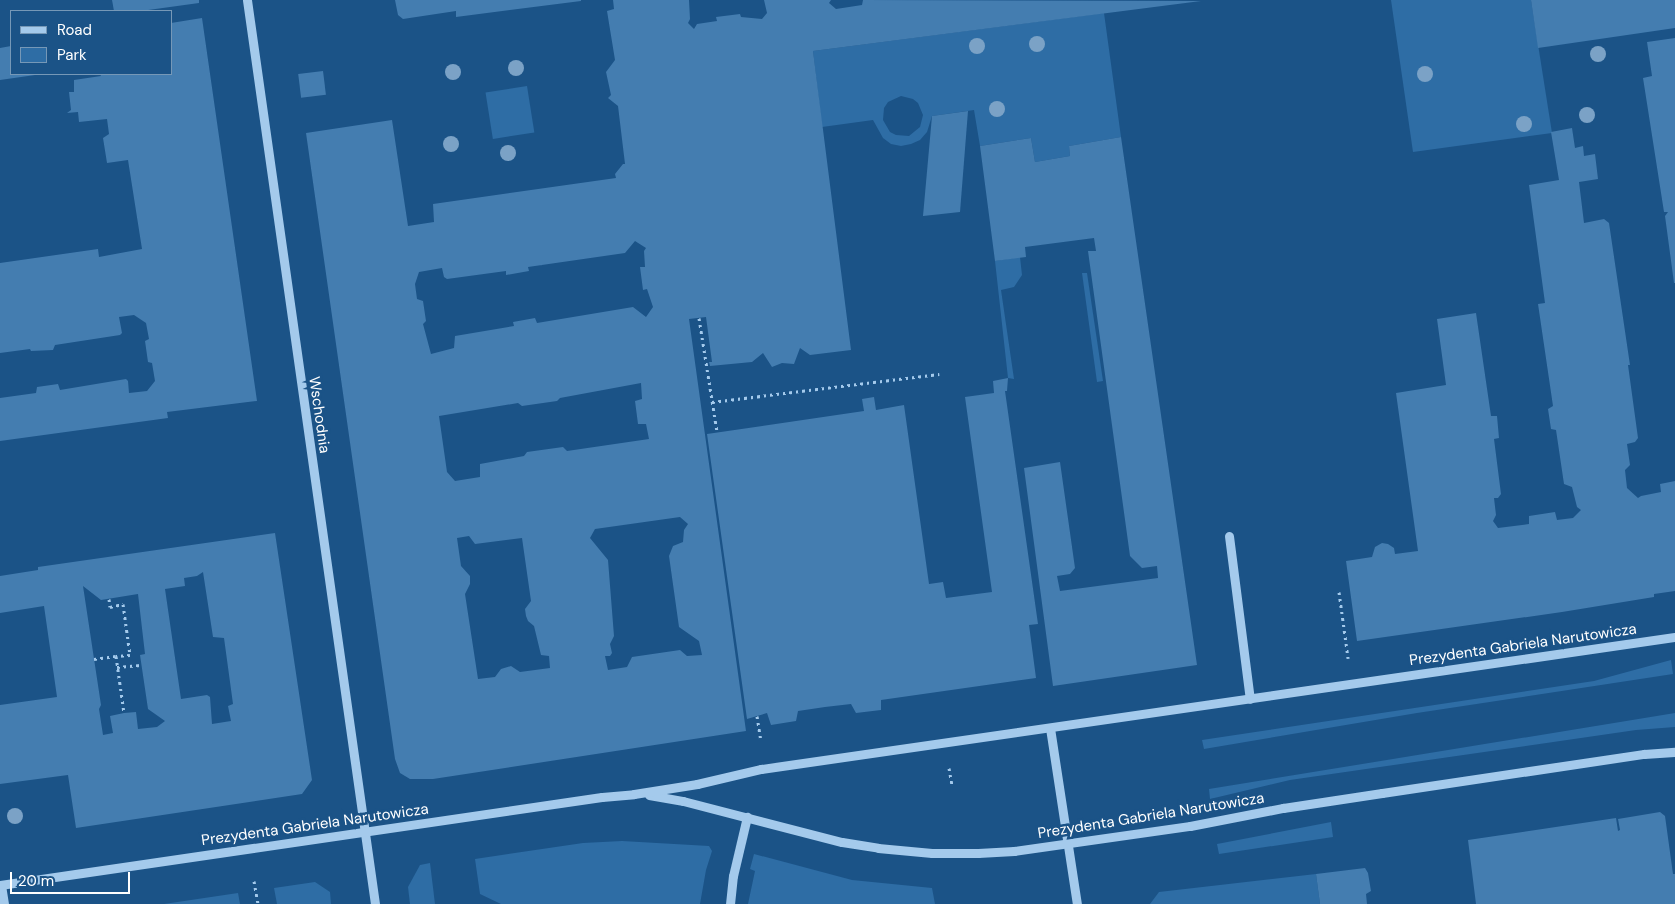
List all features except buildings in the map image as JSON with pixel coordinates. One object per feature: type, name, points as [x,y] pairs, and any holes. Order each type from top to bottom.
[{"type":"street","name":"Wschodnia","points":[[246,0],[375,904]]},
{"type":"street","points":[[1229,536],[1250,699]]},
{"type":"street","name":"Prezydenta Gabriela Narutowicza","points":[[0,885],[592,798],[634,794],[697,784],[761,770],[1675,637]]},
{"type":"street","points":[[1050,728],[1077,904]]},
{"type":"street","name":"Prezydenta Gabriela Narutowicza","points":[[634,794],[683,801],[842,842],[904,852],[978,853],[1068,844],[1190,826],[1283,808],[1644,754],[1675,752]]},
{"type":"street","points":[[730,904],[733,876],[747,817]]},
{"type":"street","points":[[0,885],[4,904]]},
{"type":"path","points":[[699,318],[717,432]]},
{"type":"path","points":[[712,402],[939,374]]},
{"type":"path","points":[[1339,592],[1348,658]]},
{"type":"path","points":[[94,659],[130,655],[123,604],[110,607],[109,599]]},
{"type":"path","points":[[116,656],[124,713]]},
{"type":"path","points":[[117,667],[141,665]]},
{"type":"path","points":[[757,716],[761,741]]},
{"type":"path","points":[[948,760],[952,786]]},
{"type":"path","points":[[254,881],[258,904]]},
{"type":"green space","points":[[1391,0],[1531,0],[1552,133],[1413,152]]},
{"type":"green space","points":[[1104,13],[1121,137],[1069,146],[1070,156],[1035,162],[1031,138],[980,146],[974,110],[932,116],[927,132],[920,140],[901,146],[891,144],[883,138],[873,120],[822,127],[813,51]],"holes":[[[901,96],[913,99],[918,103],[923,115],[920,127],[909,136],[896,135],[890,132],[883,120],[884,108],[888,102]]]},
{"type":"green space","points":[[527,86],[534,132],[493,139],[486,93]]},
{"type":"green space","points":[[1020,257],[1022,275],[1014,287],[1001,290],[1014,379],[1008,378],[995,261]]},
{"type":"green space","points":[[1082,273],[1087,273],[1103,381],[1097,382]]},
{"type":"green space","points":[[1671,660],[1673,674],[1417,713],[1204,749],[1202,740],[1594,681]]},
{"type":"green space","points":[[1675,713],[1675,727],[1636,730],[1290,780],[1210,799],[1209,789]]},
{"type":"green space","points":[[1331,822],[1333,837],[1219,854],[1217,844]]},
{"type":"green space","points":[[622,841],[709,846],[712,851],[706,870],[700,904],[501,904],[480,894],[475,859],[583,843]]},
{"type":"green space","points":[[754,854],[852,880],[932,888],[935,904],[748,904],[755,871],[750,869]]},
{"type":"green space","points":[[430,863],[435,904],[410,904],[408,887],[420,865]]},
{"type":"green space","points":[[1316,874],[1320,904],[1150,904],[1159,892]]},
{"type":"green space","points":[[315,882],[330,892],[331,904],[277,904],[274,888]]},
{"type":"green space","points":[[238,893],[240,904],[164,904]]}]
